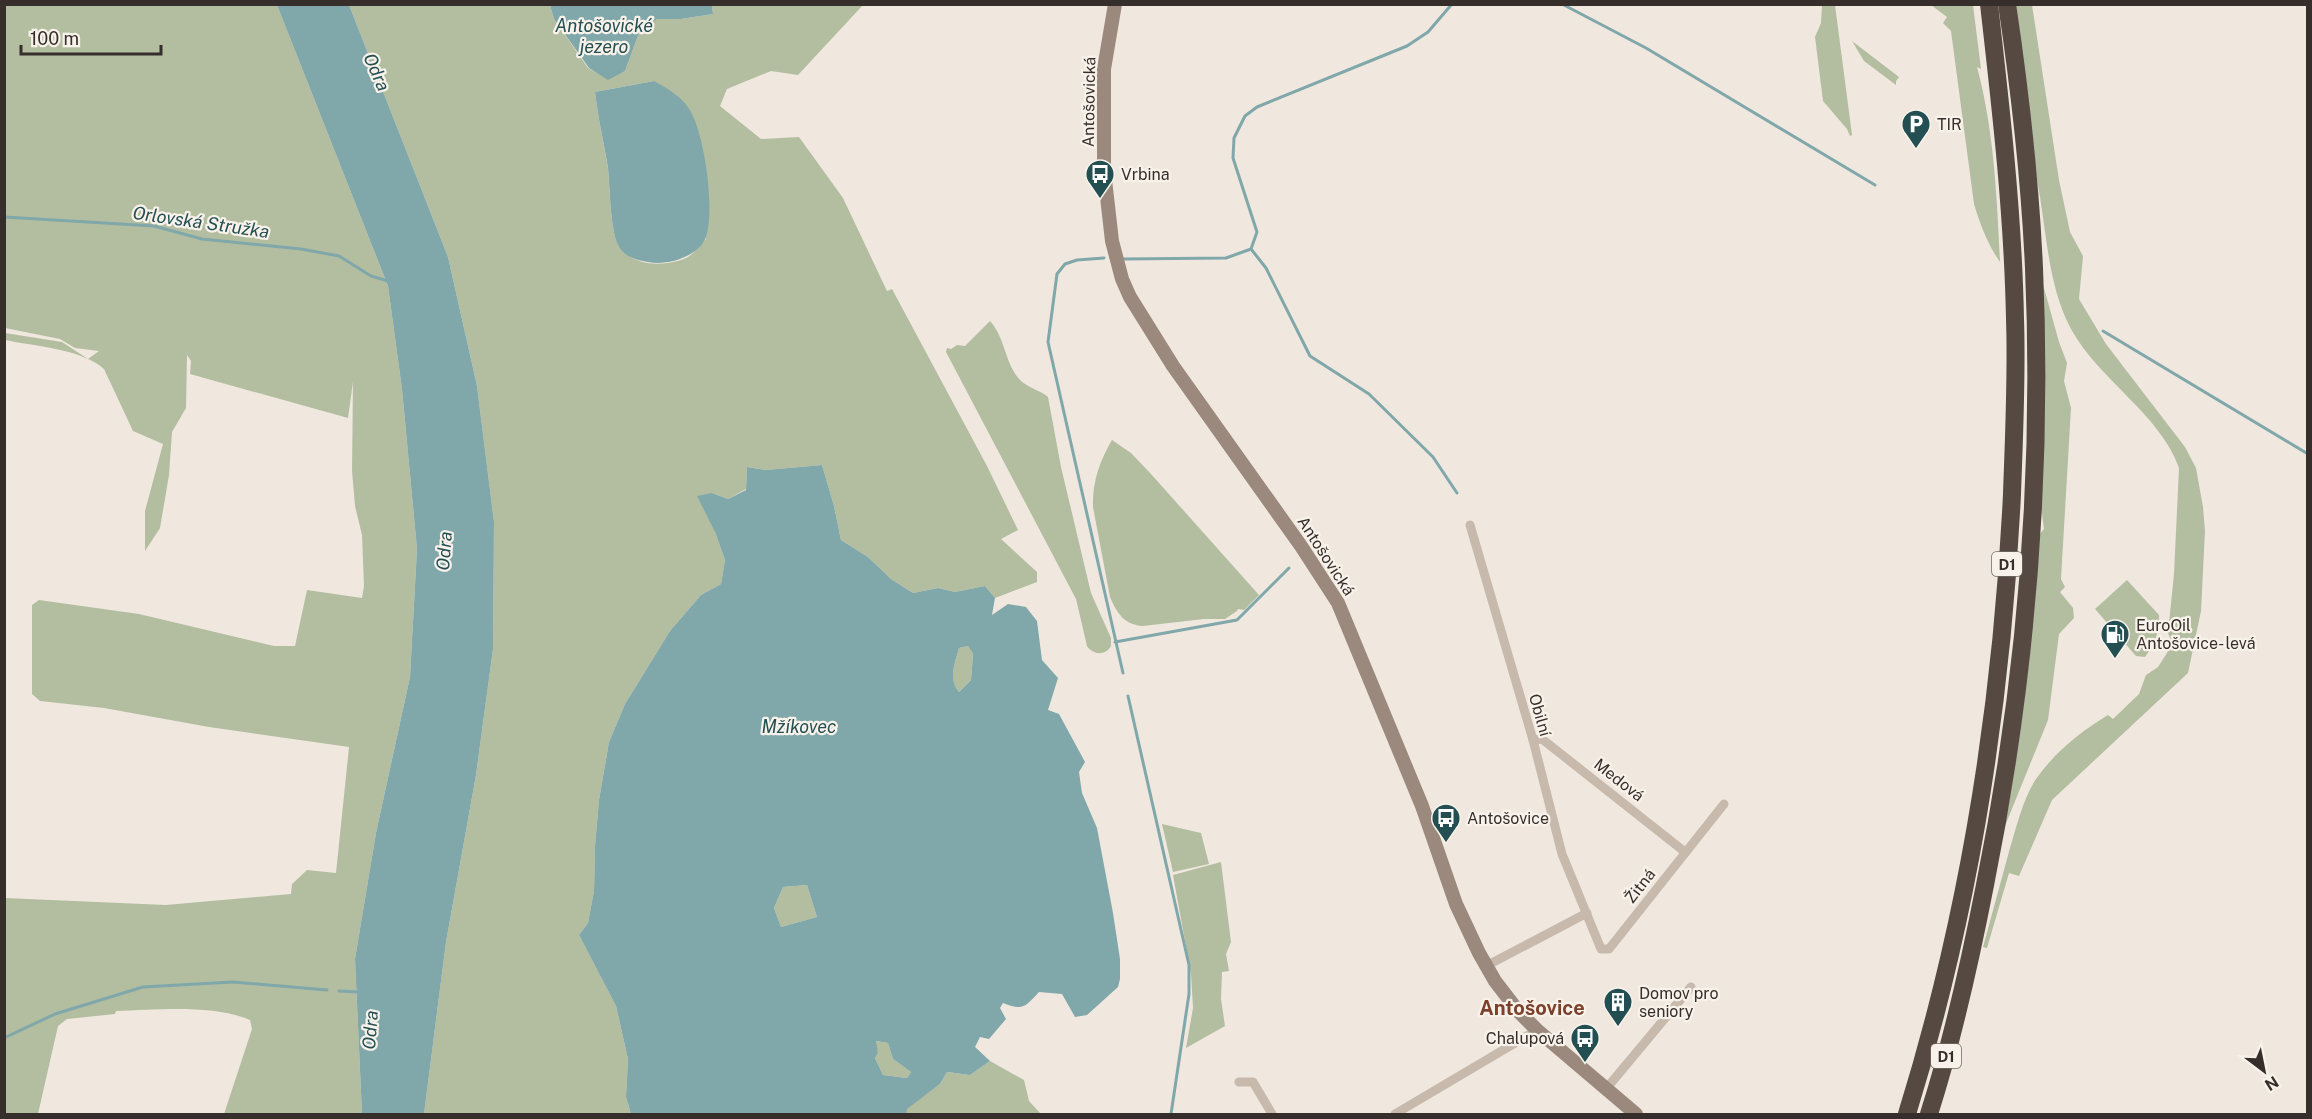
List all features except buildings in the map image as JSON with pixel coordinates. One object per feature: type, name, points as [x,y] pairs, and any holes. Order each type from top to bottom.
[{"type":"highway","name":"D1","points":[[1907,1114],[1940,996],[1972,843],[1990,737],[2009,540],[2015,411],[2015,318],[2001,113],[1989,4]]},
{"type":"highway","name":"D1","points":[[1929,1114],[1961,997],[1996,829],[2011,731],[2030,560],[2037,406],[2034,276],[2017,72],[2007,4]]},
{"type":"street","name":"Antošovická","points":[[1115,4],[1104,69],[1104,171],[1112,241],[1122,279],[1130,297],[1173,366],[1301,546],[1338,603],[1422,806],[1456,904],[1486,966],[1509,1000],[1537,1030],[1636,1114]]},
{"type":"street","name":"Obilní","points":[[1470,525],[1533,740],[1563,854],[1587,913]]},
{"type":"street","name":"Medová","points":[[1533,740],[1542,739],[1685,852]]},
{"type":"street","name":"Žitná","points":[[1587,913],[1601,949],[1609,950],[1724,804]]},
{"type":"street","points":[[1486,966],[1587,913]]},
{"type":"street","points":[[1609,1092],[1692,987]]},
{"type":"street","points":[[1395,1114],[1537,1030]]},
{"type":"street","points":[[1239,1082],[1253,1082],[1272,1114]]},
{"type":"green space","points":[[4,5],[277,5],[388,286],[402,389],[417,549],[410,677],[376,833],[355,959],[362,1114],[224,1114],[252,1029],[250,1020],[219,1012],[184,1009],[116,1011],[115,1014],[67,1019],[58,1026],[38,1114],[5,1114],[5,898],[166,905],[291,894],[292,884],[307,870],[336,873],[349,747],[209,727],[104,708],[40,701],[32,694],[32,605],[39,600],[139,614],[274,646],[295,646],[307,590],[362,598],[364,586],[362,535],[355,506],[352,471],[353,382],[348,418],[190,374],[191,361],[187,355],[186,408],[172,432],[169,475],[160,528],[145,551],[145,511],[163,444],[133,431],[104,369],[95,362],[70,353],[5,340],[5,333],[62,342],[88,359],[99,351],[75,348],[60,339],[5,328]]},
{"type":"green space","points":[[349,5],[550,5],[554,19],[588,68],[608,79],[625,71],[639,33],[657,19],[681,19],[713,14],[712,5],[863,5],[798,75],[771,71],[727,89],[720,106],[761,139],[799,137],[843,198],[887,291],[892,289],[987,466],[1018,530],[1001,539],[1037,572],[1037,582],[995,598],[985,586],[955,592],[938,588],[913,593],[891,579],[868,557],[841,540],[822,465],[766,470],[747,467],[746,489],[728,499],[712,493],[715,532],[725,560],[721,584],[701,595],[670,631],[625,704],[609,742],[599,800],[594,891],[588,923],[579,935],[616,1006],[628,1059],[626,1097],[631,1114],[424,1114],[446,942],[476,775],[493,649],[494,522],[477,386],[448,257]],"holes":[[[654,81],[706,239],[686,258],[659,264],[632,258],[619,246],[612,220],[608,169],[595,92]]]},
{"type":"green space","points":[[1822,5],[1835,5],[1852,135],[1850,136],[1847,129],[1823,101],[1815,37],[1821,23]]},
{"type":"green space","points":[[1931,5],[1973,5],[1981,69],[1977,67],[1994,164],[2000,262],[1985,234],[1974,204],[1951,31],[1943,23],[1947,17]]},
{"type":"green space","points":[[2009,5],[2032,5],[2059,180],[2070,232],[2083,256],[2079,299],[2106,344],[2185,447],[2196,468],[2205,531],[2201,611],[2188,673],[2052,800],[2019,876],[2009,873],[1987,948],[1983,947],[2010,848],[2031,787],[2051,760],[2069,743],[2108,715],[2113,719],[2139,694],[2146,675],[2158,667],[2167,653],[2171,640],[2168,633],[2174,574],[2179,468],[2158,431],[2083,347],[2071,329],[2058,298],[2050,265]]},
{"type":"green space","points":[[1852,41],[1899,77],[1896,85],[1864,61]]},
{"type":"green space","points":[[2039,270],[2067,363],[2064,381],[2071,408],[2061,579],[2065,587],[2060,592],[2073,608],[2074,618],[2059,634],[2048,720],[2005,826],[2026,680],[2039,535],[2044,529],[2041,506]]},
{"type":"green space","points":[[990,321],[999,335],[1015,374],[1023,383],[1048,397],[1061,467],[1091,593],[1111,638],[1111,646],[1102,653],[1092,651],[1087,646],[1076,599],[946,352],[947,348],[951,349],[957,345],[965,346]]},
{"type":"green space","points":[[1112,440],[1131,453],[1151,474],[1259,595],[1244,610],[1238,609],[1225,619],[1143,626],[1126,621],[1119,613],[1110,597],[1093,507],[1098,472]]},
{"type":"green space","points":[[2127,580],[2159,615],[2156,637],[2145,657],[2136,656],[2095,609]]},
{"type":"green space","points":[[968,646],[973,654],[971,680],[959,692],[954,682],[954,665],[959,648]]},
{"type":"green space","points":[[1162,824],[1201,833],[1209,864],[1173,872]]},
{"type":"green space","points":[[1221,862],[1231,942],[1226,954],[1229,971],[1222,972],[1221,999],[1225,1026],[1186,1048],[1193,1008],[1191,974],[1173,875]]},
{"type":"green space","points":[[807,885],[817,917],[781,927],[774,908],[783,887]]},
{"type":"green space","points":[[875,1041],[888,1043],[893,1059],[911,1072],[907,1078],[883,1075],[875,1058],[878,1053]]},
{"type":"green space","points":[[990,1061],[1024,1080],[1029,1101],[1041,1114],[906,1114],[906,1109],[940,1084],[947,1072],[970,1075]]},
{"type":"water","name":"Odra","points":[[277,5],[349,5],[448,257],[477,386],[494,522],[493,649],[476,775],[446,942],[424,1114],[362,1114],[355,959],[376,833],[410,677],[417,549],[402,389],[388,286]]},
{"type":"water","name":"Antošovické jezero","points":[[550,5],[712,5],[713,14],[681,19],[657,19],[639,33],[625,71],[608,80],[589,68],[554,19]]},
{"type":"water","points":[[654,81],[670,90],[691,112],[701,139],[709,192],[709,225],[702,244],[689,255],[664,263],[639,260],[627,255],[615,238],[608,168],[595,92]]},
{"type":"water","name":"Mžíkovec","points":[[822,465],[841,540],[868,557],[891,579],[913,593],[938,588],[955,592],[985,586],[995,598],[992,615],[1008,604],[1026,607],[1037,621],[1042,660],[1058,678],[1048,710],[1059,714],[1085,762],[1079,772],[1082,793],[1097,828],[1113,913],[1120,959],[1118,987],[1087,1015],[1075,1017],[1062,994],[1039,992],[1027,1004],[1019,1007],[1003,1003],[1000,1008],[1006,1019],[989,1039],[980,1037],[975,1047],[990,1061],[970,1075],[947,1072],[940,1084],[907,1109],[906,1114],[631,1114],[626,1097],[628,1059],[616,1006],[579,935],[588,923],[594,891],[599,800],[609,742],[625,704],[670,631],[701,595],[721,584],[725,560],[715,532],[697,496],[712,493],[728,499],[746,490],[747,467],[766,470]],"holes":[[[968,646],[973,654],[971,680],[959,692],[954,682],[954,665],[959,648]],[[807,885],[817,917],[781,927],[774,908],[783,887]],[[876,1041],[888,1043],[893,1059],[911,1072],[907,1078],[883,1075],[875,1058],[878,1053]]]},
{"type":"waterway","points":[[1123,259],[1226,258],[1251,249],[1257,232],[1233,158],[1234,138],[1245,116],[1257,107],[1407,46],[1428,32],[1452,4]]},
{"type":"waterway","points":[[1562,4],[1646,48],[1875,185]]},
{"type":"waterway","name":"Orlovská Stružka","points":[[4,217],[154,226],[202,239],[301,249],[339,256],[371,276],[388,281]]},
{"type":"waterway","points":[[1251,249],[1266,268],[1310,356],[1369,394],[1433,457],[1457,493]]},
{"type":"waterway","points":[[1104,258],[1077,260],[1065,264],[1057,274],[1048,342],[1123,673]]},
{"type":"waterway","points":[[2103,331],[2308,454]]},
{"type":"waterway","points":[[1115,642],[1237,620],[1289,568]]},
{"type":"waterway","points":[[1128,696],[1189,965],[1189,994],[1171,1114]]},
{"type":"waterway","points":[[4,1038],[55,1014],[143,987],[233,982],[327,990]]},
{"type":"waterway","points":[[339,991],[358,992]]},
{"type":"place","name":"TIR","points":[[1916,150]]},
{"type":"place","name":"Vrbina","points":[[1100,200]]},
{"type":"place","name":"EuroOil Antošovice- levá","points":[[2115,660]]},
{"type":"place","name":"Antošovice","points":[[1446,844]]},
{"type":"place","name":"Domov pro seniory","points":[[1618,1028]]},
{"type":"place","name":"Chalupová","points":[[1585,1064]]},
{"type":"district","name":"Antošovice","points":[[1532,1008]]}]
